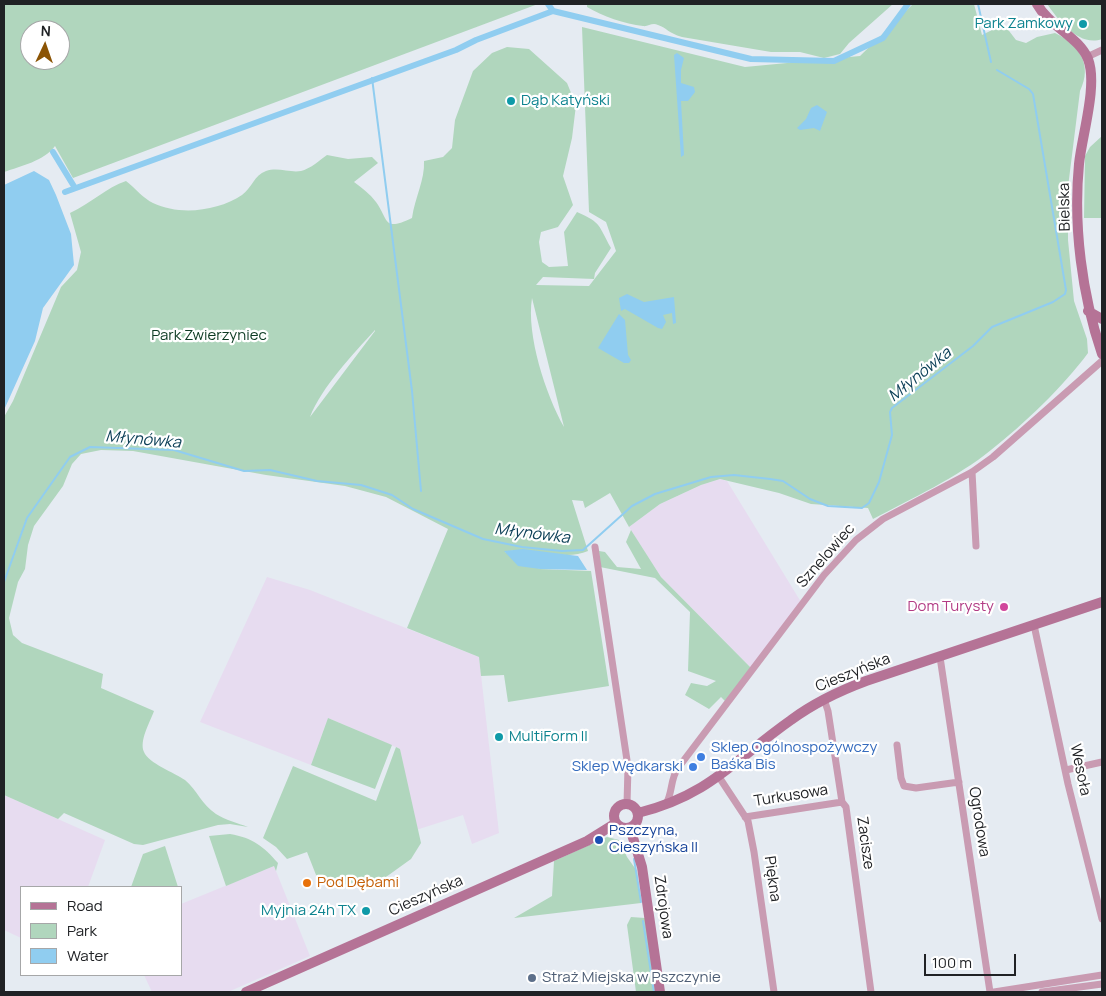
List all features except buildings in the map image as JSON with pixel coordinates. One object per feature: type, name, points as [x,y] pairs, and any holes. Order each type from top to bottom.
[{"type":"main road","points":[[1037,4],[1053,25],[1077,44],[1087,57]]},
{"type":"main road","name":"Bielska","points":[[1087,57],[1091,78],[1079,164],[1078,203],[1082,265],[1088,311],[1100,341],[1102,354]]},
{"type":"main road","points":[[1088,311],[1102,319]]},
{"type":"main road","name":"Cieszyńska","points":[[638,813],[686,796],[720,777],[782,726],[824,699],[866,681],[1102,602]]},
{"type":"main road","points":[[627,804],[634,807],[638,813],[636,822],[630,828],[622,828],[616,823],[613,816],[619,806],[627,804]]},
{"type":"main road","name":"Cieszyńska","points":[[246,992],[587,841],[616,823]]},
{"type":"main road","name":"Zdrojowa","points":[[630,828],[641,862],[660,992]]},
{"type":"street","points":[[1087,57],[1102,50]]},
{"type":"street","name":"Sznelowiec","points":[[666,804],[673,778],[678,768],[824,575],[844,552],[871,527],[883,519],[972,472],[1102,361]]},
{"type":"street","points":[[972,472],[976,546]]},
{"type":"street","points":[[595,547],[628,766],[627,804]]},
{"type":"street","name":"Wesoła","points":[[1034,625],[1102,919]]},
{"type":"street","name":"Ogrodowa","points":[[940,656],[992,992]]},
{"type":"street","name":"Zacisze","points":[[824,699],[828,711],[842,802],[846,807],[872,992]]},
{"type":"street","points":[[896,745],[904,786],[916,788],[959,782]]},
{"type":"street","points":[[1066,770],[1102,762]]},
{"type":"street","name":"Piękna","points":[[720,777],[745,817],[754,852],[774,992]]},
{"type":"street","points":[[672,787],[686,796]]},
{"type":"street","name":"Turkusowa","points":[[745,817],[842,802]]},
{"type":"street","points":[[992,992],[1102,975]]},
{"type":"street","points":[[1042,992],[1102,984]]},
{"type":"shaded area","points":[[720,479],[727,481],[801,602],[753,670],[661,577],[629,527],[660,504],[701,485]]},
{"type":"shaded area","name":"MultiForm II","points":[[267,577],[310,590],[479,657],[499,833],[472,844],[463,815],[416,830],[400,749],[328,718],[311,765],[200,722]]},
{"type":"shaded area","points":[[4,795],[105,840],[88,886],[20,886],[20,938],[4,930]]},
{"type":"shaded area","points":[[274,866],[310,956],[228,992],[152,992],[144,976],[182,976],[182,904]]},
{"type":"green space","points":[[4,4],[538,4],[73,178],[55,146],[45,156],[4,172]]},
{"type":"green space","points":[[587,4],[893,4],[849,43],[840,54],[824,58],[800,52],[771,52],[682,37],[656,24],[643,26],[614,19],[587,7]]},
{"type":"green space","name":"Park Zwierzyniec","points":[[913,4],[974,4],[982,35],[994,29],[1006,27],[1016,40],[1026,43],[1037,37],[1055,33],[1071,43],[1081,56],[1085,72],[1080,91],[1068,187],[1068,240],[1074,301],[1087,339],[1088,353],[1055,392],[1017,429],[964,469],[873,519],[868,508],[811,504],[779,493],[720,479],[701,485],[660,504],[629,527],[610,493],[585,508],[583,501],[572,500],[588,551],[569,555],[526,551],[505,552],[540,569],[591,571],[609,686],[508,702],[504,675],[481,676],[479,657],[407,628],[448,529],[386,497],[345,486],[266,475],[133,451],[101,450],[81,454],[72,464],[63,486],[34,526],[28,545],[25,569],[18,582],[9,618],[13,635],[22,643],[103,674],[101,688],[154,711],[143,742],[146,756],[156,764],[185,780],[216,814],[248,827],[230,824],[218,825],[143,845],[134,844],[64,813],[58,819],[4,795],[4,417],[13,401],[61,287],[77,270],[81,252],[70,213],[112,187],[126,181],[146,199],[164,207],[187,210],[210,208],[222,205],[242,195],[259,175],[266,171],[301,171],[327,155],[348,159],[372,157],[378,163],[354,182],[374,199],[388,222],[396,224],[403,222],[412,218],[423,175],[424,161],[443,157],[452,148],[455,120],[473,71],[492,53],[507,47],[529,49],[567,83],[576,105],[572,138],[563,176],[573,205],[558,227],[541,232],[539,242],[542,262],[549,267],[568,266],[564,232],[577,212],[595,222],[611,248],[595,273],[594,279],[543,277],[536,285],[589,286],[616,251],[606,222],[589,212],[582,27],[745,67],[860,56]],"holes":[[[532,298],[564,427],[544,382],[539,364],[532,329]],[[375,331],[310,417],[330,383]]]},
{"type":"green space","name":"Park Zamkowy","points":[[1047,4],[1102,4],[1102,39],[1085,39],[1070,31]]},
{"type":"green space","points":[[1102,136],[1102,218],[1084,218],[1085,156],[1090,147]]},
{"type":"green space","points":[[631,530],[661,577],[753,670],[726,702],[721,697],[709,709],[685,695],[691,683],[707,686],[716,681],[688,671],[690,612],[655,578],[600,567],[599,551],[605,552],[617,567],[641,569],[626,542]]},
{"type":"green space","points":[[328,718],[392,745],[375,789],[311,765]]},
{"type":"green space","points":[[396,747],[400,749],[421,843],[411,859],[386,877],[331,887],[318,880],[307,852],[287,859],[276,847],[263,838],[293,766],[376,801]]},
{"type":"green space","points":[[230,834],[251,840],[262,847],[278,863],[276,871],[274,866],[226,886],[209,836]]},
{"type":"green space","points":[[607,837],[619,840],[627,857],[637,871],[641,903],[514,918],[552,896],[554,861]]},
{"type":"green space","points":[[165,846],[178,886],[131,886],[143,854]]},
{"type":"green space","points":[[631,917],[645,918],[656,992],[636,992],[627,925]]},
{"type":"water","points":[[677,53],[684,58],[681,70],[681,83],[694,87],[695,92],[688,101],[681,101],[684,155],[681,157],[674,55]]},
{"type":"water","points":[[817,105],[827,112],[820,131],[814,128],[800,130],[797,128],[806,119],[811,108]]},
{"type":"water","points":[[34,171],[49,180],[56,195],[71,234],[74,265],[43,308],[35,341],[4,410],[4,185]]},
{"type":"water","points":[[627,294],[644,302],[674,297],[676,323],[673,324],[672,313],[663,315],[666,322],[662,329],[625,309],[621,311],[619,298]]},
{"type":"water","points":[[619,314],[625,320],[628,355],[631,360],[629,363],[624,363],[598,348]]},
{"type":"water","points":[[523,549],[578,556],[587,570],[540,569],[518,566],[504,551]]},
{"type":"waterway","points":[[548,4],[553,11]]},
{"type":"waterway","points":[[65,192],[456,50],[476,40],[553,11],[751,59],[834,61],[883,38],[908,4]]},
{"type":"waterway","name":"Młynówka","points":[[978,4],[991,62]]},
{"type":"waterway","name":"Młynówka","points":[[4,582],[27,518],[70,457],[90,447],[174,450],[244,471],[270,470],[317,481],[361,485],[392,495],[413,509],[483,539],[522,547],[562,551],[583,550],[632,506],[655,494],[711,477],[734,475],[783,481],[810,499],[828,506],[862,508],[869,503],[879,482],[892,435],[890,412],[892,408],[973,346],[992,327],[1053,302],[1065,294],[1066,290],[1033,94],[1029,89],[997,70]]},
{"type":"waterway","points":[[372,78],[412,391],[421,491]]},
{"type":"waterway","points":[[53,152],[75,188]]},
{"type":"waterway","points":[[634,859],[641,902]]},
{"type":"waterway","points":[[643,921],[654,992]]},
{"type":"place","name":"Park Zamkowy","points":[[1083,24]]},
{"type":"place","name":"Dąb Katyński","points":[[511,101]]},
{"type":"place","name":"Dom Turysty","points":[[1004,607]]},
{"type":"place","name":"MultiForm II","points":[[499,737]]},
{"type":"place","name":"Sklep Ogólnospożywczy Baśka Bis","points":[[701,757]]},
{"type":"place","name":"Sklep Wędkarski","points":[[693,767]]},
{"type":"place","name":"Pszczyna, Cieszyńska II","points":[[599,840]]},
{"type":"place","name":"Pod Dębami","points":[[307,883]]},
{"type":"place","name":"Myjnia 24h TX","points":[[366,911]]},
{"type":"place","name":"Straż Miejska w Pszczynie","points":[[532,978]]}]
